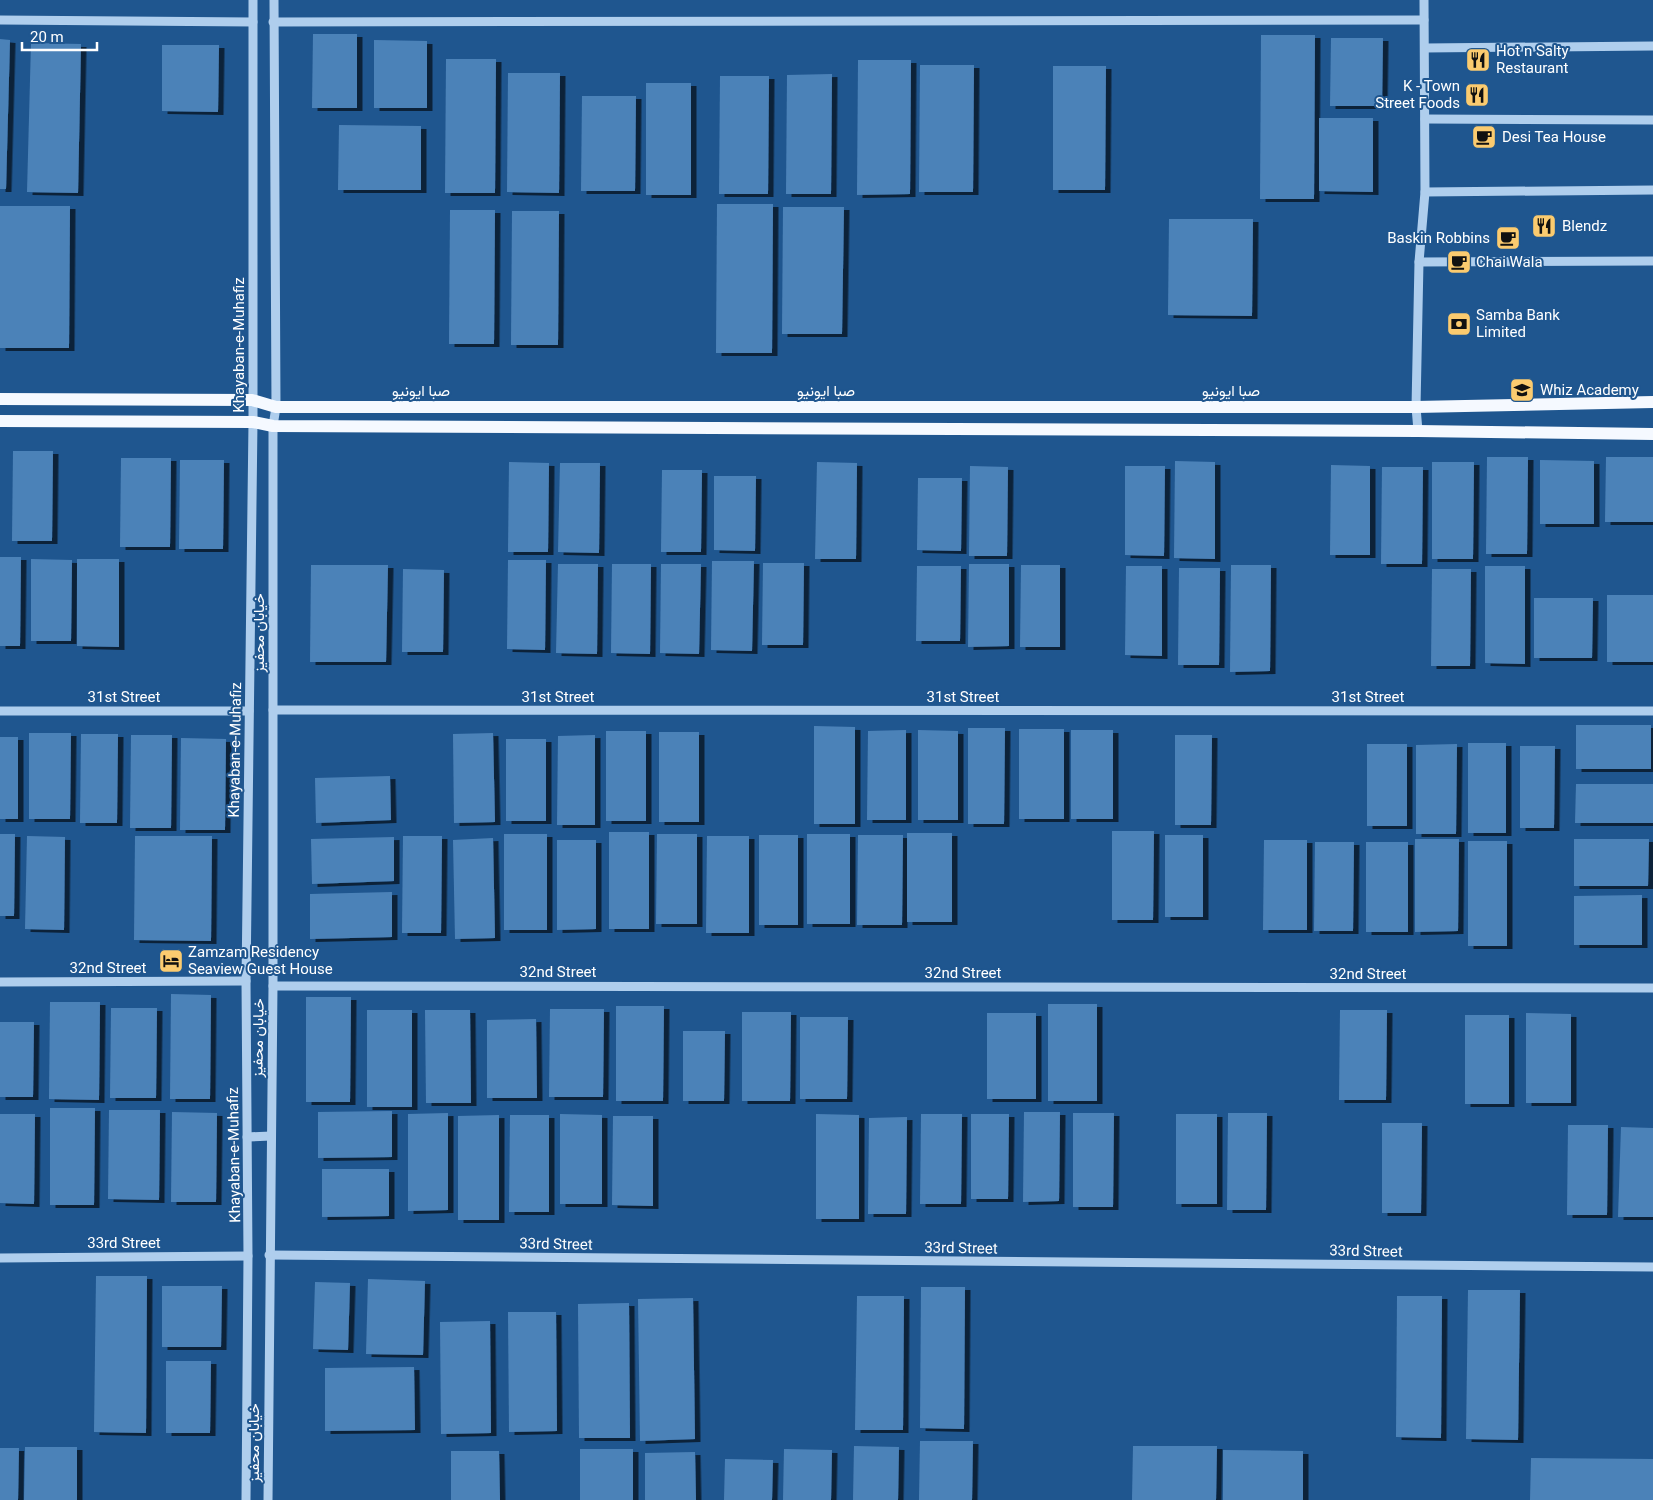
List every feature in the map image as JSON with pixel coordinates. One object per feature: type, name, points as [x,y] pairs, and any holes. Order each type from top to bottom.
[{"type":"main road","name":"صبا ایونیو","points":[[0,399],[252,400],[276,407],[1416,407],[1653,402]]},
{"type":"main road","points":[[0,421],[253,422],[273,426],[1418,431],[1653,434]]},
{"type":"street","name":"Khayaban-e-Muhafiz","points":[[246,1500],[248,1256],[246,981],[253,422],[253,0]]},
{"type":"street","points":[[274,0],[276,407]]},
{"type":"street","points":[[1418,431],[1416,407],[1419,262],[1425,192],[1424,0]]},
{"type":"street","points":[[0,20],[253,22]]},
{"type":"street","points":[[274,22],[1424,20]]},
{"type":"street","points":[[1425,48],[1653,46]]},
{"type":"street","points":[[1425,119],[1653,120]]},
{"type":"street","points":[[1425,192],[1653,190]]},
{"type":"street","points":[[1419,262],[1653,261]]},
{"type":"street","name":"خیابان محفیز","points":[[268,1500],[273,986],[273,426],[276,407]]},
{"type":"street","name":"31st Street","points":[[0,710],[249,710]]},
{"type":"street","name":"31st Street","points":[[273,710],[1653,711]]},
{"type":"street","name":"32nd Street","points":[[0,982],[246,981]]},
{"type":"street","name":"32nd Street","points":[[273,986],[1653,988]]},
{"type":"street","points":[[247,1137],[271,1136]]},
{"type":"street","name":"33rd Street","points":[[269,1255],[1653,1267]]},
{"type":"street","name":"33rd Street","points":[[0,1258],[248,1256]]},
{"type":"building","points":[[313,34],[357,34],[357,108],[312,108]]},
{"type":"building","points":[[1261,35],[1315,35],[1314,199],[1260,199]]},
{"type":"building","points":[[1331,38],[1383,38],[1382,106],[1330,106]]},
{"type":"building","points":[[0,39],[10,40],[6,189],[0,189]]},
{"type":"building","points":[[374,40],[427,41],[427,108],[374,108]]},
{"type":"building","points":[[31,43],[81,44],[78,193],[27,192]]},
{"type":"building","points":[[162,45],[219,45],[218,112],[162,111]]},
{"type":"building","points":[[446,59],[496,59],[495,193],[445,193]]},
{"type":"building","points":[[858,60],[911,60],[910,194],[857,195]]},
{"type":"building","points":[[920,65],[974,65],[973,192],[919,192]]},
{"type":"building","points":[[1053,66],[1106,66],[1105,190],[1053,190]]},
{"type":"building","points":[[508,73],[560,73],[559,193],[507,192]]},
{"type":"building","points":[[832,74],[831,194],[786,194],[787,75]]},
{"type":"building","points":[[720,76],[769,76],[768,194],[719,194]]},
{"type":"building","points":[[646,83],[691,83],[691,195],[646,195]]},
{"type":"building","points":[[582,96],[636,96],[635,191],[581,191]]},
{"type":"building","points":[[1319,118],[1373,118],[1373,192],[1319,191]]},
{"type":"building","points":[[339,125],[421,126],[421,190],[338,190]]},
{"type":"building","points":[[717,204],[773,204],[772,353],[716,353]]},
{"type":"building","points":[[0,206],[70,206],[69,348],[0,348]]},
{"type":"building","points":[[783,207],[844,207],[842,334],[782,334]]},
{"type":"building","points":[[450,210],[495,210],[494,344],[449,344]]},
{"type":"building","points":[[512,211],[559,211],[558,345],[511,345]]},
{"type":"building","points":[[1169,219],[1253,219],[1252,316],[1168,315]]},
{"type":"building","points":[[13,451],[53,451],[52,541],[12,541]]},
{"type":"building","points":[[1487,457],[1528,457],[1527,554],[1486,554]]},
{"type":"building","points":[[1606,457],[1653,457],[1653,522],[1605,522]]},
{"type":"building","points":[[121,458],[171,458],[170,547],[120,547]]},
{"type":"building","points":[[180,460],[224,460],[223,549],[179,549]]},
{"type":"building","points":[[1540,460],[1594,461],[1594,524],[1540,524]]},
{"type":"building","points":[[1175,461],[1215,462],[1215,559],[1174,558]]},
{"type":"building","points":[[509,462],[549,463],[548,552],[508,552]]},
{"type":"building","points":[[817,462],[857,463],[856,559],[815,559]]},
{"type":"building","points":[[1432,462],[1474,462],[1473,559],[1432,559]]},
{"type":"building","points":[[560,463],[600,463],[599,553],[558,552]]},
{"type":"building","points":[[1331,465],[1370,466],[1370,555],[1330,555]]},
{"type":"building","points":[[970,466],[1008,467],[1007,556],[969,556]]},
{"type":"building","points":[[1125,466],[1165,466],[1164,556],[1125,555]]},
{"type":"building","points":[[1382,467],[1423,467],[1422,564],[1381,564]]},
{"type":"building","points":[[662,470],[702,470],[701,552],[661,552]]},
{"type":"building","points":[[714,476],[756,476],[755,551],[714,550]]},
{"type":"building","points":[[918,478],[962,478],[961,551],[917,550]]},
{"type":"building","points":[[0,557],[21,557],[20,646],[0,646]]},
{"type":"building","points":[[31,559],[72,560],[71,641],[31,641]]},
{"type":"building","points":[[77,559],[119,559],[119,647],[77,646]]},
{"type":"building","points":[[508,560],[546,560],[545,650],[507,649]]},
{"type":"building","points":[[712,561],[754,561],[752,651],[711,650]]},
{"type":"building","points":[[763,563],[804,563],[803,645],[762,645]]},
{"type":"building","points":[[558,564],[598,564],[597,654],[556,653]]},
{"type":"building","points":[[612,564],[651,564],[650,654],[611,653]]},
{"type":"building","points":[[661,564],[701,564],[699,654],[660,653]]},
{"type":"building","points":[[969,564],[1009,564],[1009,646],[968,647]]},
{"type":"building","points":[[311,565],[388,565],[386,662],[310,662]]},
{"type":"building","points":[[1021,565],[1060,565],[1060,647],[1020,647]]},
{"type":"building","points":[[1231,565],[1271,565],[1270,671],[1230,672]]},
{"type":"building","points":[[917,566],[961,566],[960,641],[916,641]]},
{"type":"building","points":[[1126,566],[1162,566],[1162,656],[1125,655]]},
{"type":"building","points":[[1485,566],[1525,566],[1525,664],[1485,663]]},
{"type":"building","points":[[1179,568],[1220,568],[1219,665],[1178,665]]},
{"type":"building","points":[[403,569],[444,570],[443,652],[402,652]]},
{"type":"building","points":[[1432,569],[1471,569],[1470,666],[1431,666]]},
{"type":"building","points":[[1607,595],[1653,595],[1653,662],[1607,662]]},
{"type":"building","points":[[1534,598],[1593,598],[1592,658],[1534,658]]},
{"type":"building","points":[[1576,725],[1651,725],[1651,769],[1576,769]]},
{"type":"building","points":[[814,726],[855,727],[855,824],[814,824]]},
{"type":"building","points":[[968,728],[1005,728],[1004,824],[968,824]]},
{"type":"building","points":[[1019,729],[1064,729],[1064,819],[1019,819]]},
{"type":"building","points":[[906,730],[906,820],[867,820],[868,731]]},
{"type":"building","points":[[918,730],[958,731],[958,820],[918,820]]},
{"type":"building","points":[[1071,730],[1113,730],[1113,819],[1071,819]]},
{"type":"building","points":[[606,731],[646,731],[646,821],[606,821]]},
{"type":"building","points":[[659,732],[699,732],[699,822],[659,822]]},
{"type":"building","points":[[29,733],[71,733],[70,819],[29,819]]},
{"type":"building","points":[[493,733],[495,822],[454,823],[453,734]]},
{"type":"building","points":[[81,734],[118,734],[117,823],[80,823]]},
{"type":"building","points":[[131,735],[172,735],[171,828],[130,828]]},
{"type":"building","points":[[595,735],[595,825],[557,825],[558,736]]},
{"type":"building","points":[[1175,735],[1212,735],[1211,825],[1175,825]]},
{"type":"building","points":[[0,737],[18,737],[18,819],[0,819]]},
{"type":"building","points":[[181,738],[226,739],[225,830],[180,830]]},
{"type":"building","points":[[506,739],[546,739],[546,821],[506,821]]},
{"type":"building","points":[[1468,743],[1506,743],[1506,833],[1468,833]]},
{"type":"building","points":[[1367,744],[1407,744],[1407,826],[1367,826]]},
{"type":"building","points":[[1457,744],[1456,834],[1416,834],[1416,745]]},
{"type":"building","points":[[1520,746],[1555,746],[1554,828],[1520,828]]},
{"type":"building","points":[[390,776],[391,820],[316,823],[315,778]]},
{"type":"building","points":[[1576,784],[1653,784],[1653,823],[1575,823]]},
{"type":"building","points":[[1112,831],[1154,831],[1153,920],[1112,920]]},
{"type":"building","points":[[609,832],[649,832],[649,929],[609,929]]},
{"type":"building","points":[[907,833],[952,833],[952,922],[907,922]]},
{"type":"building","points":[[0,834],[15,834],[14,916],[0,916]]},
{"type":"building","points":[[504,834],[547,834],[547,930],[504,930]]},
{"type":"building","points":[[657,834],[697,834],[697,924],[656,924]]},
{"type":"building","points":[[807,834],[850,834],[850,924],[807,924]]},
{"type":"building","points":[[759,835],[798,835],[798,925],[759,925]]},
{"type":"building","points":[[858,835],[903,835],[902,925],[857,925]]},
{"type":"building","points":[[1165,835],[1203,835],[1203,917],[1165,917]]},
{"type":"building","points":[[27,836],[65,837],[64,930],[25,929]]},
{"type":"building","points":[[135,836],[212,836],[211,941],[134,940]]},
{"type":"building","points":[[403,836],[442,836],[441,933],[402,933]]},
{"type":"building","points":[[707,836],[749,836],[749,933],[706,933]]},
{"type":"building","points":[[394,837],[394,881],[312,884],[311,839]]},
{"type":"building","points":[[493,838],[495,938],[455,939],[453,840]]},
{"type":"building","points":[[1415,839],[1459,839],[1458,931],[1415,932]]},
{"type":"building","points":[[1574,839],[1649,839],[1648,886],[1574,886]]},
{"type":"building","points":[[557,840],[596,840],[596,929],[557,930]]},
{"type":"building","points":[[1264,840],[1307,840],[1307,930],[1263,930]]},
{"type":"building","points":[[1468,841],[1507,841],[1507,946],[1468,946]]},
{"type":"building","points":[[1315,842],[1354,842],[1353,931],[1314,931]]},
{"type":"building","points":[[1366,842],[1408,842],[1408,932],[1366,932]]},
{"type":"building","points":[[392,892],[392,937],[310,939],[310,894]]},
{"type":"building","points":[[1642,895],[1642,945],[1574,945],[1574,896]]},
{"type":"building","points":[[171,994],[211,995],[210,1099],[170,1099]]},
{"type":"building","points":[[306,997],[351,997],[350,1102],[306,1102]]},
{"type":"building","points":[[50,1002],[100,1002],[99,1100],[49,1099]]},
{"type":"building","points":[[1048,1004],[1097,1004],[1097,1101],[1048,1101]]},
{"type":"building","points":[[616,1006],[664,1006],[663,1101],[616,1101]]},
{"type":"building","points":[[111,1008],[157,1008],[156,1098],[110,1098]]},
{"type":"building","points":[[550,1009],[604,1009],[603,1097],[549,1097]]},
{"type":"building","points":[[367,1010],[412,1010],[412,1107],[367,1107]]},
{"type":"building","points":[[425,1010],[470,1010],[471,1103],[426,1103]]},
{"type":"building","points":[[1340,1010],[1387,1010],[1386,1100],[1339,1100]]},
{"type":"building","points":[[742,1012],[791,1012],[790,1101],[742,1101]]},
{"type":"building","points":[[987,1013],[1036,1013],[1036,1099],[987,1099]]},
{"type":"building","points":[[1526,1013],[1571,1014],[1571,1103],[1526,1103]]},
{"type":"building","points":[[1465,1015],[1509,1015],[1509,1104],[1465,1104]]},
{"type":"building","points":[[800,1017],[848,1017],[847,1099],[800,1099]]},
{"type":"building","points":[[536,1019],[537,1098],[487,1098],[487,1020]]},
{"type":"building","points":[[0,1022],[34,1022],[33,1097],[0,1097]]},
{"type":"building","points":[[683,1031],[725,1031],[724,1101],[683,1101]]},
{"type":"building","points":[[50,1108],[95,1108],[94,1205],[50,1205]]},
{"type":"building","points":[[109,1110],[160,1110],[159,1200],[108,1199]]},
{"type":"building","points":[[392,1111],[392,1157],[318,1158],[318,1112]]},
{"type":"building","points":[[172,1112],[217,1113],[216,1202],[171,1202]]},
{"type":"building","points":[[1024,1112],[1060,1112],[1059,1201],[1023,1202]]},
{"type":"building","points":[[448,1113],[448,1210],[408,1211],[408,1114]]},
{"type":"building","points":[[1073,1113],[1114,1113],[1113,1207],[1073,1207]]},
{"type":"building","points":[[1228,1113],[1267,1113],[1266,1210],[1227,1210]]},
{"type":"building","points":[[0,1114],[35,1114],[34,1204],[0,1203]]},
{"type":"building","points":[[560,1114],[602,1115],[602,1204],[560,1204]]},
{"type":"building","points":[[816,1114],[859,1115],[859,1219],[816,1219]]},
{"type":"building","points":[[921,1114],[962,1114],[961,1204],[920,1204]]},
{"type":"building","points":[[971,1114],[1009,1114],[1008,1199],[971,1199]]},
{"type":"building","points":[[1176,1114],[1217,1114],[1217,1204],[1176,1204]]},
{"type":"building","points":[[499,1115],[499,1220],[458,1220],[458,1116]]},
{"type":"building","points":[[510,1115],[549,1115],[549,1212],[509,1212]]},
{"type":"building","points":[[613,1116],[653,1116],[653,1206],[612,1205]]},
{"type":"building","points":[[907,1117],[906,1214],[868,1214],[869,1118]]},
{"type":"building","points":[[1382,1123],[1422,1123],[1421,1213],[1382,1213]]},
{"type":"building","points":[[1568,1125],[1608,1125],[1607,1215],[1567,1215]]},
{"type":"building","points":[[1621,1127],[1653,1128],[1653,1217],[1618,1217]]},
{"type":"building","points":[[322,1169],[389,1169],[389,1216],[322,1217]]},
{"type":"building","points":[[96,1276],[147,1276],[146,1433],[94,1432]]},
{"type":"building","points":[[368,1279],[425,1281],[423,1355],[366,1354]]},
{"type":"building","points":[[315,1282],[350,1283],[348,1350],[313,1349]]},
{"type":"building","points":[[162,1286],[222,1286],[221,1347],[162,1347]]},
{"type":"building","points":[[921,1287],[965,1287],[964,1429],[920,1428]]},
{"type":"building","points":[[1468,1290],[1520,1290],[1518,1440],[1466,1439]]},
{"type":"building","points":[[857,1296],[904,1296],[903,1430],[855,1430]]},
{"type":"building","points":[[1397,1296],[1442,1296],[1441,1438],[1396,1437]]},
{"type":"building","points":[[693,1298],[695,1439],[640,1441],[638,1299]]},
{"type":"building","points":[[629,1303],[630,1438],[579,1438],[578,1304]]},
{"type":"building","points":[[508,1312],[556,1312],[557,1431],[509,1432]]},
{"type":"building","points":[[490,1321],[491,1433],[441,1434],[440,1322]]},
{"type":"building","points":[[166,1361],[211,1361],[210,1433],[166,1433]]},
{"type":"building","points":[[414,1367],[415,1430],[325,1431],[325,1368]]},
{"type":"building","points":[[920,1441],[973,1441],[972,1500],[919,1500]]},
{"type":"building","points":[[854,1446],[899,1447],[898,1500],[853,1500]]},
{"type":"building","points":[[1133,1446],[1217,1446],[1216,1500],[1132,1500]]},
{"type":"building","points":[[25,1447],[77,1447],[77,1500],[24,1500]]},
{"type":"building","points":[[0,1448],[19,1448],[18,1500],[0,1500]]},
{"type":"building","points":[[580,1449],[633,1449],[633,1500],[580,1500]]},
{"type":"building","points":[[784,1449],[832,1450],[831,1500],[783,1500]]},
{"type":"building","points":[[1223,1450],[1303,1451],[1303,1500],[1223,1500]]},
{"type":"building","points":[[451,1451],[499,1451],[500,1500],[451,1500]]},
{"type":"building","points":[[695,1452],[696,1500],[645,1500],[645,1453]]},
{"type":"building","points":[[1531,1458],[1653,1459],[1653,1500],[1530,1500]]},
{"type":"building","points":[[725,1459],[773,1460],[772,1500],[724,1500]]},
{"type":"place","name":"Hot n Salty Restaurant","points":[[1478,60]]},
{"type":"place","name":"K - Town Street Foods","points":[[1477,95]]},
{"type":"place","name":"Desi Tea House","points":[[1484,137]]},
{"type":"place","name":"Blendz","points":[[1544,226]]},
{"type":"place","name":"Baskin Robbins","points":[[1508,238]]},
{"type":"place","name":"Chai Wala","points":[[1459,262]]},
{"type":"place","name":"Samba Bank Limited","points":[[1459,324]]},
{"type":"place","name":"Whiz Academy","points":[[1522,390]]},
{"type":"place","name":"Zamzam Residency Seaview Guest House","points":[[171,961]]}]
